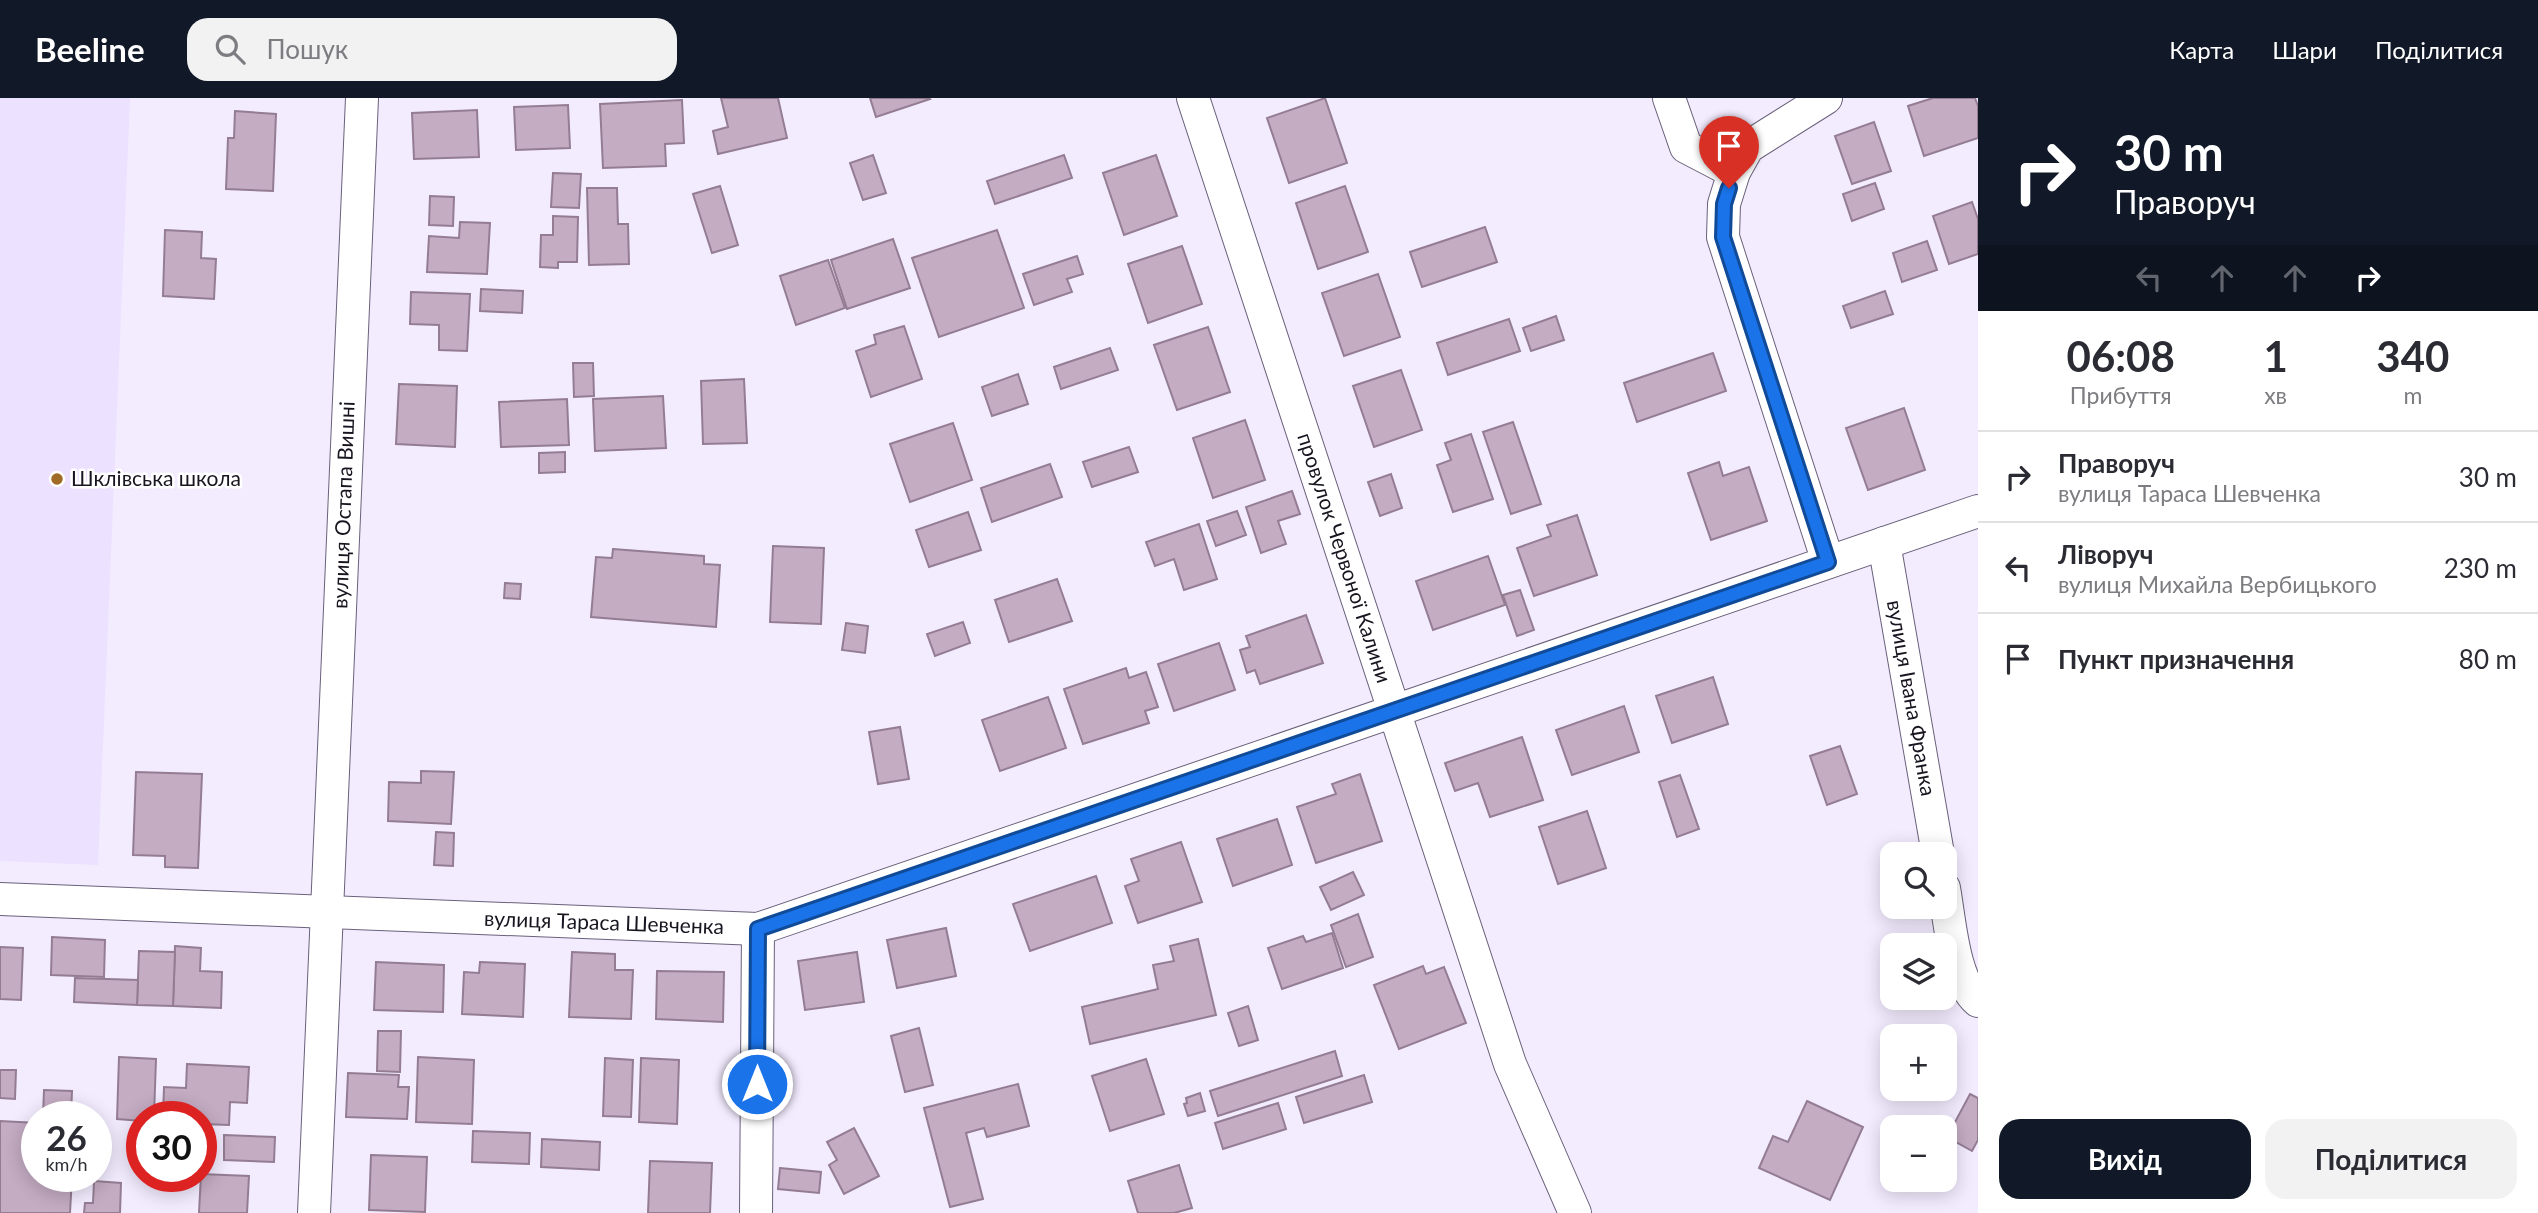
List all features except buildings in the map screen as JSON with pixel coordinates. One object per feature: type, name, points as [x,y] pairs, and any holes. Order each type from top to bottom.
[{"type":"street","name":"вулиця Остапа Вишні","points":[[314,1213],[362,98]]},
{"type":"street","name":"провулок Червоної Калини","points":[[1193,98],[1510,1064],[1575,1213]]},
{"type":"street","points":[[1669,98],[1686,147],[1734,172]]},
{"type":"street","points":[[1826,98],[1748,147],[1734,172],[1724,204],[1723,237],[1828,562]]},
{"type":"street","name":"вулиця Тараса Шевченка","points":[[0,899],[758,929],[1978,511]]},
{"type":"street","name":"вулиця Івана Франка","points":[[1884,543],[1936,842]]},
{"type":"street","points":[[1950,919],[1957,961],[1969,993],[1978,1001]]},
{"type":"street","points":[[756,1213],[758,929]]},
{"type":"shaded area","name":"Шклівська школа","points":[[0,98],[130,98],[98,865],[0,861]]},
{"type":"place","name":"Шклівська школа","points":[[57,479]]},
{"type":"route","points":[[757,1084],[758,929],[1828,562],[1723,237],[1724,204],[1729,188]]}]
